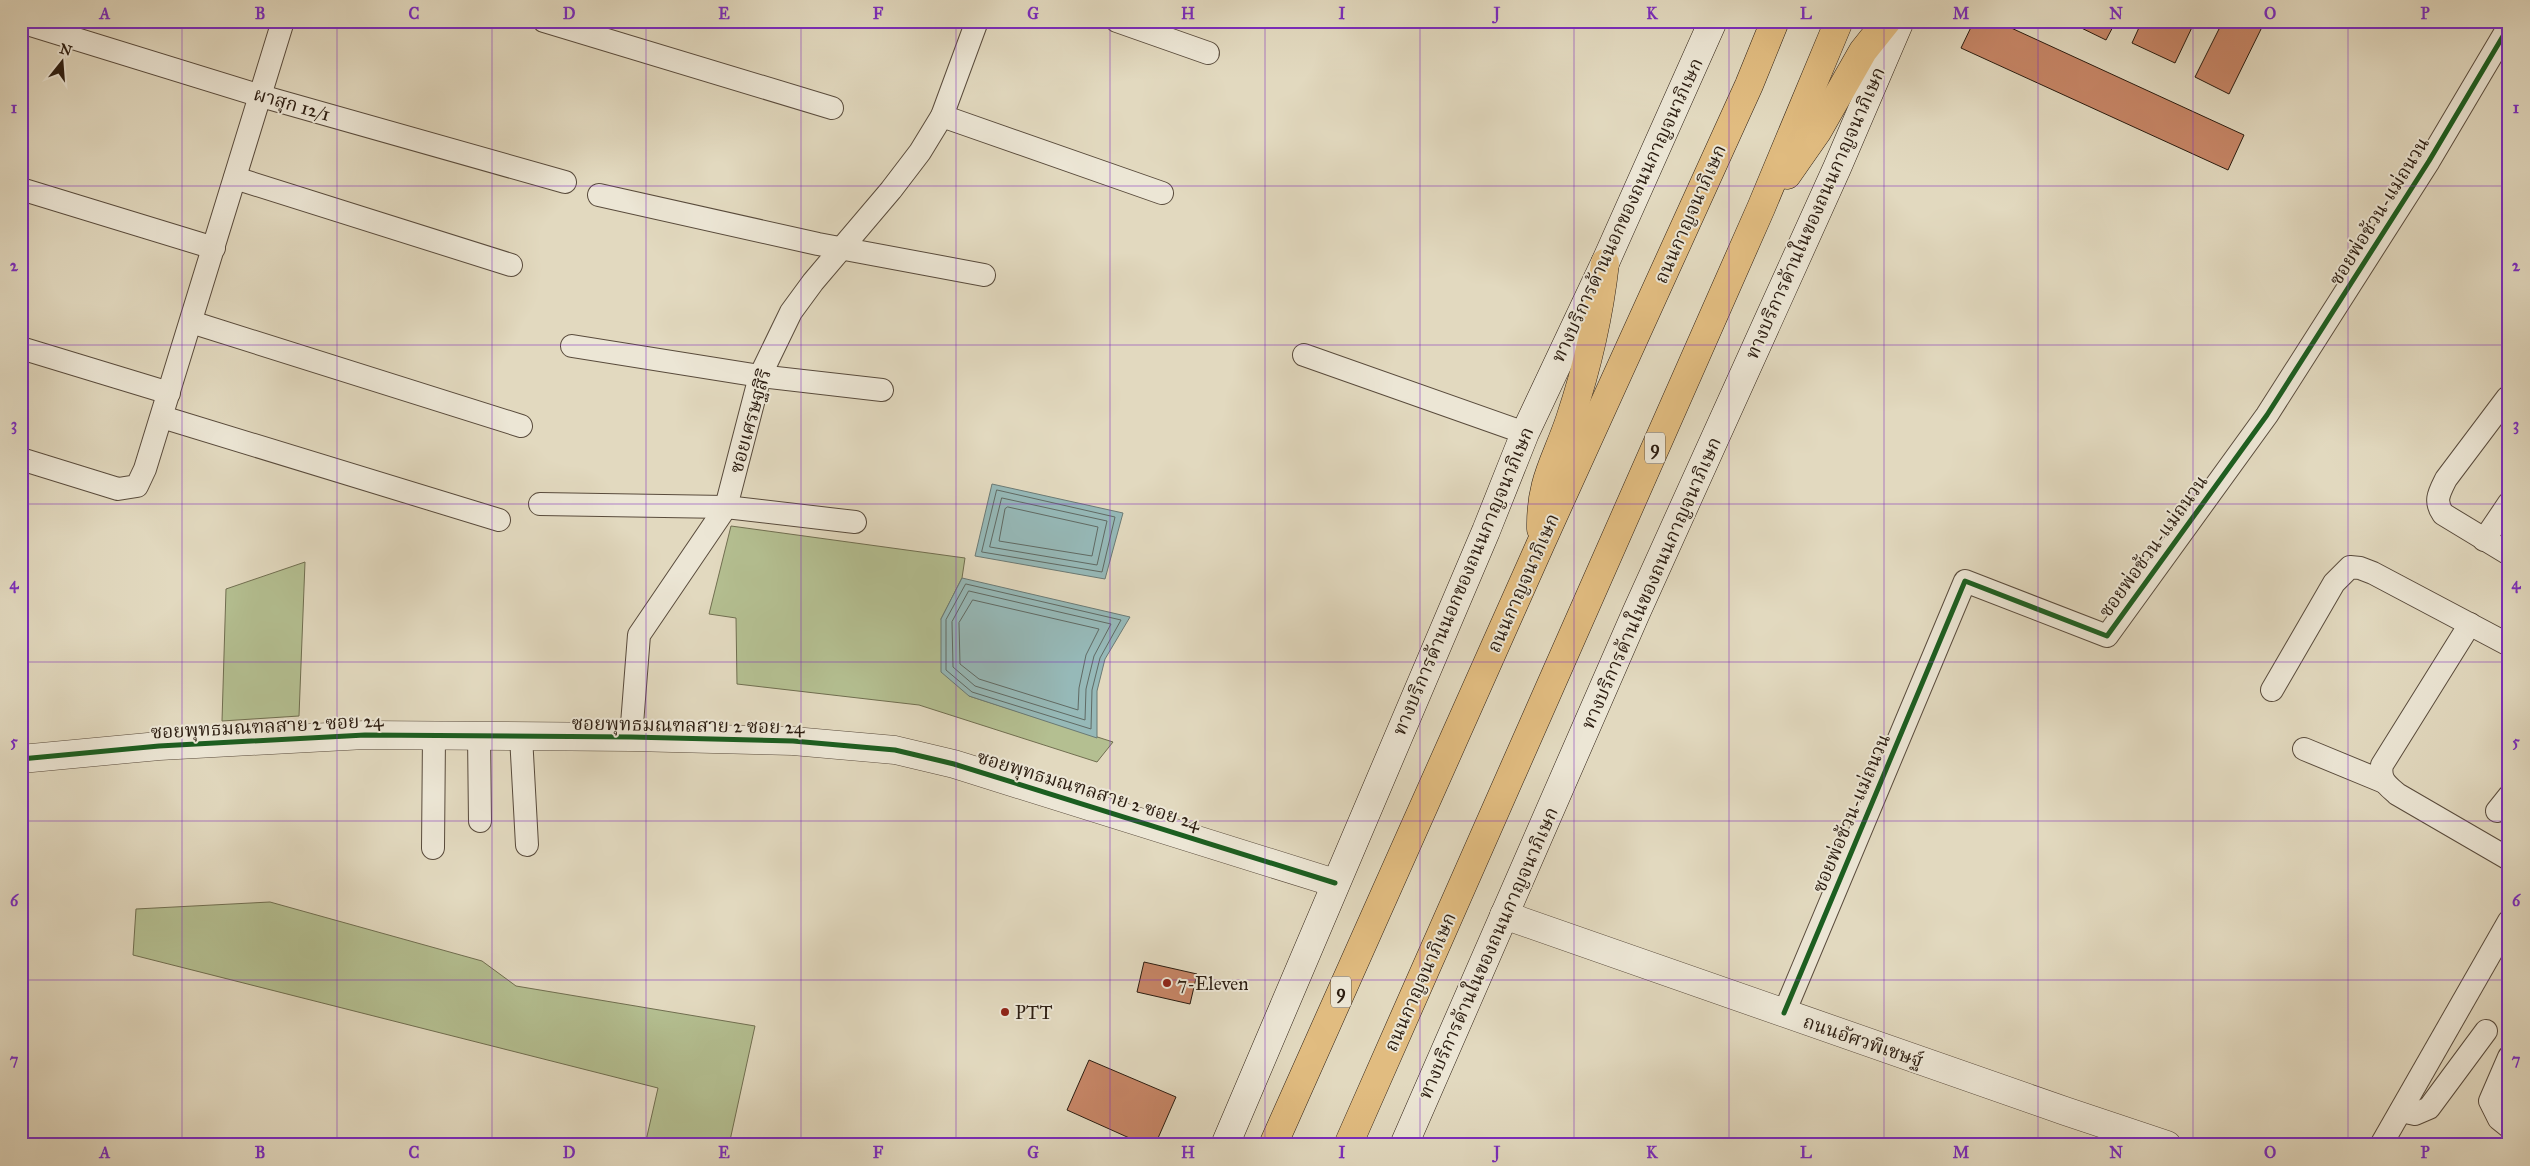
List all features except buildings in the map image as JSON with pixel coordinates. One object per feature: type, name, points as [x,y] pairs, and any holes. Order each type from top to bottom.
[{"type":"highway","name":"ถนนกาญจนาภิเษก","points":[[1273,1145],[1541,543],[1749,85],[1775,21]]},
{"type":"highway","name":"ถนนกาญจนาภิเษก","points":[[1348,1145],[1761,208],[1840,21]]},
{"type":"highway","points":[[1761,208],[1818,132],[1863,51],[1887,21]]},
{"type":"highway","points":[[1541,543],[1544,488],[1569,421],[1588,359],[1600,305],[1605,263]]},
{"type":"main road","name":"ทางบริการด้านนอกของถนนกาญจนาภิเษก","points":[[1225,1145],[1451,613],[1525,433],[1605,263],[1712,21]]},
{"type":"main road","name":"ทางบริการด้านในของถนนกาญจนาภิเษก","points":[[1404,1145],[1900,21]]},
{"type":"main road","name":"ซอยพุทธมณฑลสาย 2 ซอย 24","points":[[21,759],[159,746],[365,735],[631,737],[792,741],[895,750],[954,764],[1335,883]]},
{"type":"main road","name":"ถนนอัศวพิเชษฐ์","points":[[1504,915],[2167,1145]]},
{"type":"street","points":[[21,459],[118,489],[137,486],[146,469],[283,21]]},
{"type":"street","points":[[544,21],[832,108]]},
{"type":"street","name":"ซอยเศรษฐสิริ","points":[[631,737],[639,635],[726,507],[760,376],[792,312],[842,247],[891,190],[920,152],[942,116],[977,21]]},
{"type":"street","points":[[1117,21],[1208,53]]},
{"type":"street","name":"ผาสุก 12/1","points":[[21,22],[261,96],[565,182]]},
{"type":"street","name":"ซอยพ่อช้วน-แม่ถนวน","points":[[1784,1013],[1965,581],[2107,636],[2267,415],[2429,161],[2509,26]]},
{"type":"street","points":[[942,116],[1162,193]]},
{"type":"street","points":[[235,178],[511,265]]},
{"type":"street","points":[[21,190],[214,248]]},
{"type":"street","points":[[600,194],[818,244],[984,274]]},
{"type":"street","points":[[191,322],[521,426]]},
{"type":"street","points":[[572,346],[760,376],[882,390]]},
{"type":"street","points":[[21,348],[169,393]]},
{"type":"street","points":[[1304,355],[1525,433]]},
{"type":"street","points":[[2507,398],[2438,494],[2437,505],[2443,514],[2509,554]]},
{"type":"street","points":[[162,416],[499,520]]},
{"type":"street","points":[[540,504],[726,507],[854,522]]},
{"type":"street","points":[[2484,540],[2509,504]]},
{"type":"street","points":[[2272,690],[2334,583],[2350,567],[2360,568],[2373,574],[2509,645]]},
{"type":"street","points":[[2384,782],[2381,773],[2382,765],[2470,624]]},
{"type":"street","points":[[433,848],[434,736]]},
{"type":"street","points":[[479,736],[480,821]]},
{"type":"street","points":[[521,736],[527,845]]},
{"type":"street","points":[[2304,749],[2384,782],[2397,794],[2509,859]]},
{"type":"street","points":[[2381,1145],[2509,921]]},
{"type":"street","points":[[2401,1111],[2415,1114],[2428,1108],[2486,1032]]},
{"type":"street","points":[[2509,1057],[2490,1101],[2499,1120],[2509,1127]]},
{"type":"green space","points":[[731,526],[965,558],[962,578],[941,619],[969,696],[1113,742],[1097,762],[919,705],[737,684],[736,618],[709,614]]},
{"type":"green space","points":[[305,562],[299,716],[222,721],[226,589]]},
{"type":"green space","points":[[270,902],[482,961],[516,986],[755,1026],[729,1145],[645,1145],[658,1088],[133,955],[136,909]]},
{"type":"water","points":[[992,484],[1123,513],[1105,579],[975,556]]},
{"type":"water","points":[[962,578],[1130,617],[1105,659],[1097,691],[1097,738],[969,696],[941,672],[941,619]]},
{"type":"cycle path","points":[[1784,1013],[1965,581],[2107,636],[2267,415],[2429,161],[2509,26]]},
{"type":"cycle path","points":[[21,759],[159,746],[365,735],[631,737],[793,741],[895,750],[954,764],[1335,883]]},
{"type":"place","name":"7-Eleven","points":[[1167,983]]},
{"type":"place","name":"PTT","points":[[1005,1012]]}]
